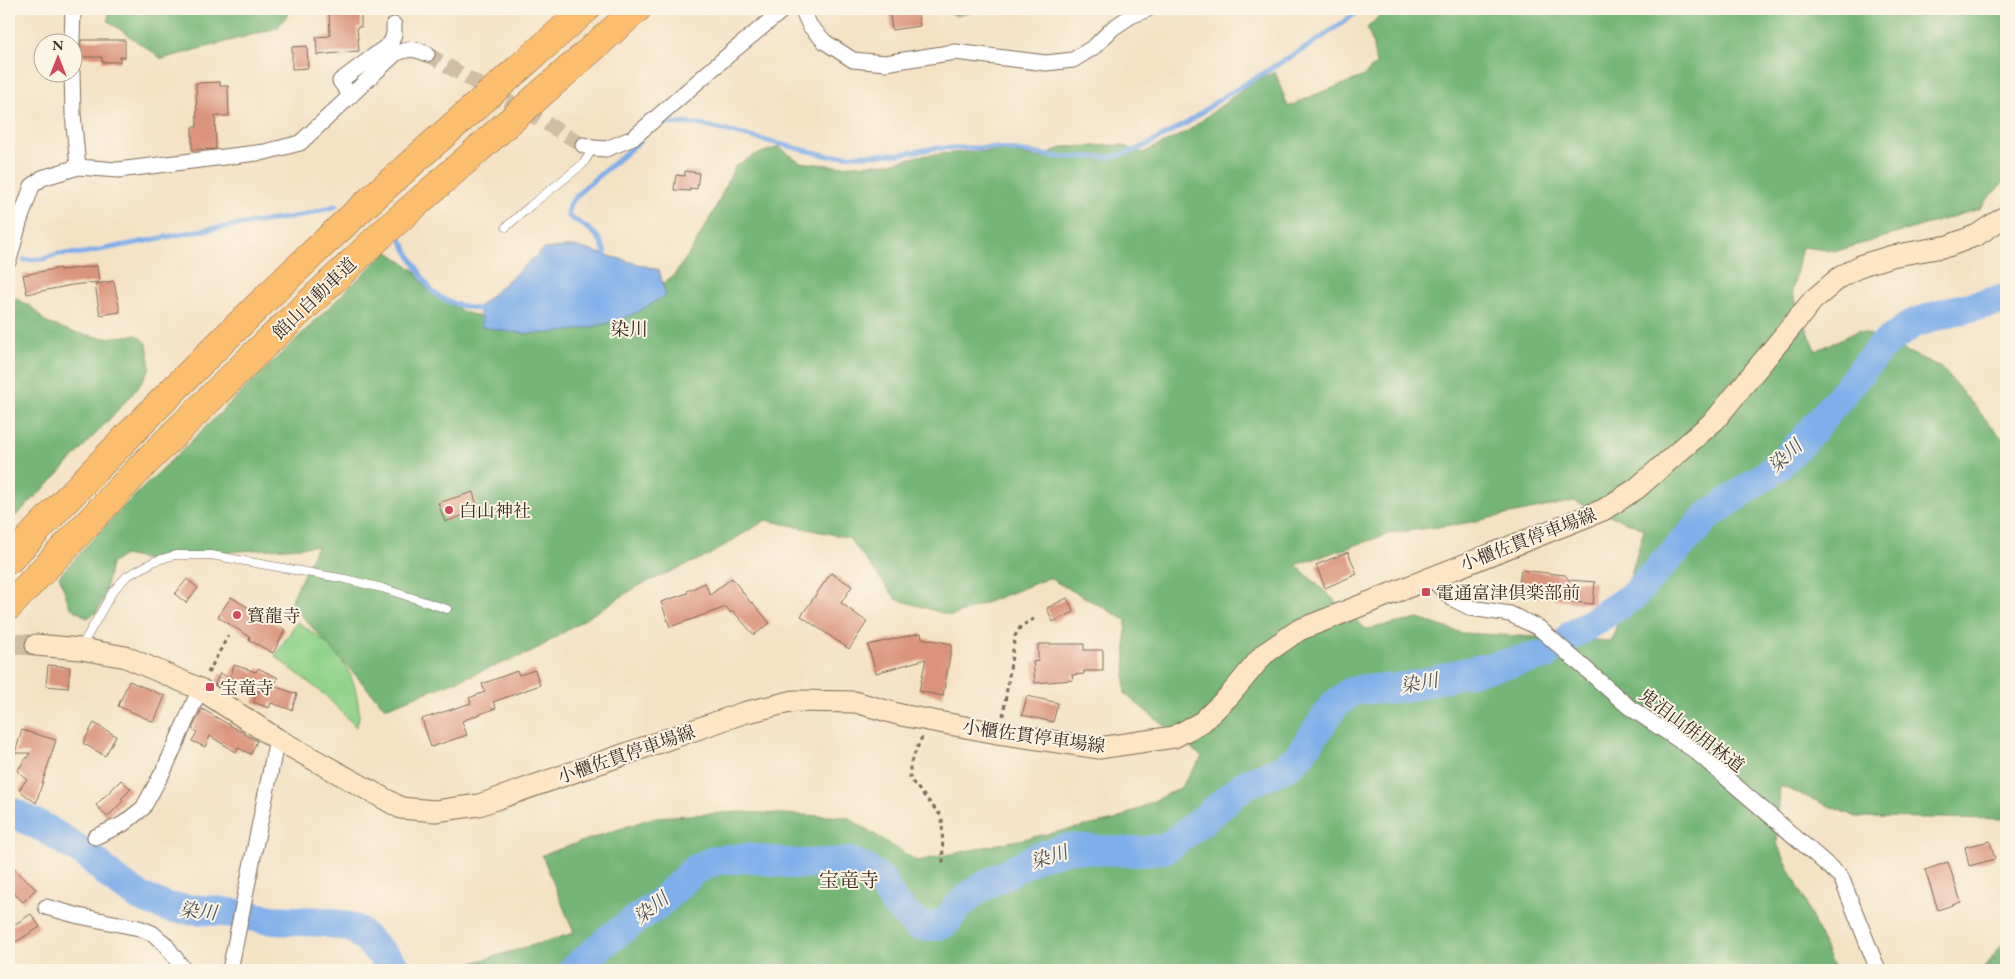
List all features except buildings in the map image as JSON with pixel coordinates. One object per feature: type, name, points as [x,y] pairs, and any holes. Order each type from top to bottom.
[{"type":"highway","name":"館山自動車道","points":[[9,560],[123,438],[245,318],[355,214],[586,9]]},
{"type":"highway","name":"館山自動車道","points":[[9,606],[158,450],[367,248],[637,9]]},
{"type":"main road","name":"小櫃佐貫停車場線","points":[[36,645],[80,649],[126,657],[200,689],[277,739],[401,808],[435,811],[479,805],[744,713],[794,701],[855,702],[930,720],[997,733],[1100,748],[1174,738],[1202,722],[1229,696],[1264,654],[1299,630],[1602,510],[1636,489],[1715,420],[1813,300],[1839,278],[1862,265],[1892,256],[1948,246],[1977,236],[2006,216]]},
{"type":"street","points":[[72,32],[73,9]]},
{"type":"street","points":[[588,146],[606,149],[633,138],[784,9]]},
{"type":"street","points":[[802,9],[810,26],[825,42],[853,60],[885,63],[955,52],[1046,63],[1073,60],[1094,47],[1113,28],[1131,16],[1148,9]]},
{"type":"street","points":[[351,96],[340,81],[391,43],[394,25]]},
{"type":"street","points":[[9,260],[32,186],[42,178],[78,167],[118,170],[265,152],[300,143],[396,54],[405,50],[416,49],[427,54]]},
{"type":"street","points":[[72,82],[78,167]]},
{"type":"street","name":"鬼泪山併用林道","points":[[1430,577],[1451,598],[1471,608],[1510,614],[1538,628],[1629,707],[1696,751],[1816,855],[1841,877],[1878,970]]},
{"type":"street","points":[[94,837],[123,824],[143,808],[165,768],[200,689]]},
{"type":"street","points":[[230,970],[277,739]]},
{"type":"street","points":[[46,907],[79,916],[139,928],[152,933],[165,944],[184,970]]},
{"type":"lane","points":[[506,227],[583,164],[588,146]]},
{"type":"lane","points":[[80,649],[113,591],[127,576],[155,561],[176,555],[211,555],[345,579],[382,588],[447,609]]},
{"type":"path","points":[[997,733],[1003,717],[1007,696],[1015,636],[1021,626],[1034,619]]},
{"type":"path","points":[[200,689],[228,636]]},
{"type":"path","points":[[930,720],[910,764],[910,779],[942,817],[943,863]]},
{"type":"green space","points":[[109,9],[292,9],[277,28],[162,59],[108,21]]},
{"type":"green space","points":[[943,9],[986,9],[956,16]]},
{"type":"green space","points":[[1386,9],[2006,9],[2006,179],[1979,209],[1837,251],[1802,247],[1792,292],[1816,351],[1859,330],[1941,367],[2006,443],[2006,819],[1856,817],[1780,786],[1777,844],[1805,901],[1834,970],[449,970],[574,933],[542,855],[655,817],[740,812],[847,817],[917,861],[1115,820],[1180,788],[1202,757],[1125,694],[1126,620],[1049,578],[952,616],[896,599],[849,538],[766,520],[709,555],[640,585],[532,652],[385,708],[290,603],[317,546],[239,551],[157,562],[124,555],[111,564],[103,600],[97,612],[87,618],[70,607],[59,576],[118,512],[387,251],[414,270],[428,291],[464,312],[499,322],[653,291],[674,275],[691,251],[714,211],[735,166],[755,155],[779,147],[800,162],[836,166],[891,163],[919,156],[963,152],[1006,151],[1039,158],[1064,147],[1122,145],[1143,153],[1188,131],[1255,80],[1275,72],[1288,107],[1362,77],[1376,64],[1372,41],[1367,28]],"holes":[[[1574,501],[1644,529],[1612,641],[1462,633],[1419,619],[1366,629],[1296,565],[1392,533],[1466,523]]]},
{"type":"green space","points":[[16,298],[34,309],[45,322],[72,332],[104,338],[137,335],[147,343],[150,368],[138,388],[54,479],[9,522],[9,396],[12,388],[9,375],[9,303]]},
{"type":"green space","points":[[297,622],[327,644],[336,653],[349,673],[354,685],[359,709],[359,719],[356,727],[326,696],[275,656]]},
{"type":"green space","points":[[2006,938],[2006,970],[1984,970]]},
{"type":"water","points":[[574,246],[659,270],[666,296],[626,317],[602,325],[574,330],[532,334],[482,327],[479,306],[544,249]]},
{"type":"waterway","points":[[658,126],[662,123],[698,124],[829,156],[899,154],[936,148],[996,148],[1059,157],[1113,157],[1141,148],[1187,123],[1217,101],[1315,42],[1362,9]]},
{"type":"waterway","points":[[606,260],[605,251],[598,238],[588,228],[568,216],[569,205],[583,189],[640,141]]},
{"type":"waterway","points":[[23,260],[43,259],[57,254],[84,253],[197,231],[300,216],[336,206]]},
{"type":"waterway","points":[[398,235],[433,292],[465,307],[485,310]]},
{"type":"waterway","name":"染川","points":[[1571,636],[1633,596],[1708,516],[1776,468],[1804,440],[1882,346],[1912,324],[1948,312],[2006,299]]},
{"type":"waterway","name":"染川","points":[[573,970],[609,939],[662,901],[694,870],[716,860],[746,858],[795,864],[851,862],[866,869],[880,879],[895,904],[917,925],[934,926],[945,923],[958,906],[977,890],[1037,857],[1069,848],[1130,852],[1165,849],[1244,785],[1286,767],[1299,756],[1335,704],[1351,692],[1364,689],[1390,689],[1417,685],[1546,655]]},
{"type":"waterway","name":"染川","points":[[9,811],[46,829],[89,856],[114,879],[140,897],[170,908],[218,911],[273,920],[325,922],[350,927],[358,931],[398,970]]},
{"type":"tunnel","points":[[427,54],[583,145]]},
{"type":"tunnel","points":[[9,644],[36,645]]},
{"type":"place","name":"白山神社","points":[[449,510]]},
{"type":"place","name":"電通富津倶楽部前","points":[[1426,592]]},
{"type":"place","name":"寳龍寺","points":[[237,615]]},
{"type":"place","name":"宝竜寺","points":[[210,687]]},
{"type":"district","name":"染川","points":[[629,329]]},
{"type":"district","name":"宝竜寺","points":[[849,880]]}]
